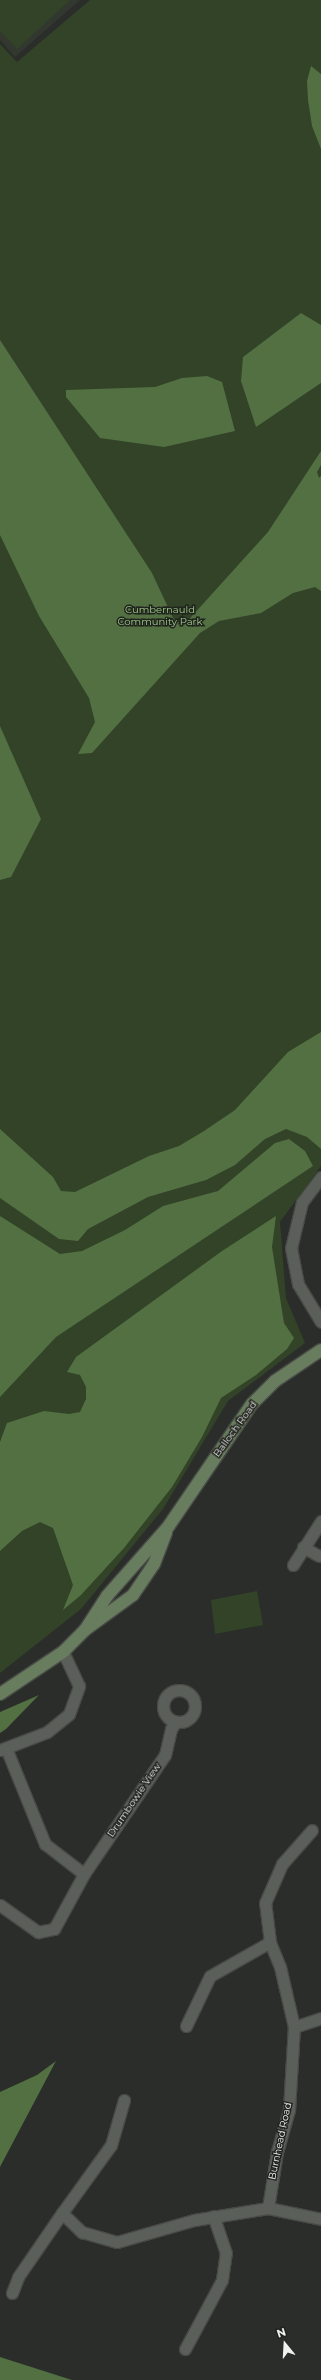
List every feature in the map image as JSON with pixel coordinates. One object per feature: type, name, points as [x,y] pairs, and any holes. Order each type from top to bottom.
[{"type":"street","points":[[321,1177],[302,1202],[291,1248],[298,1284],[321,1322]]},
{"type":"street","name":"Balloch Road","points":[[85,1630],[107,1596],[168,1527],[252,1404],[275,1380],[321,1350]]},
{"type":"street","points":[[293,1565],[303,1547],[321,1521]]},
{"type":"street","name":"Balloch Road","points":[[0,1694],[63,1652],[85,1630],[133,1595],[154,1564],[168,1527]]},
{"type":"street","points":[[303,1547],[319,1556]]},
{"type":"street","points":[[63,1652],[79,1686],[69,1714],[47,1732],[3,1749],[46,1844],[84,1874]]},
{"type":"street","name":"Drumbowie View","points":[[0,1905],[38,1932],[54,1929],[84,1874],[165,1755],[171,1729],[175,1722]]},
{"type":"street","name":"Burnhead Road","points":[[268,2208],[277,2152],[288,2110],[294,2026],[280,1967],[270,1942],[265,1903],[282,1864],[312,1830]]},
{"type":"street","points":[[186,2026],[210,1976],[270,1942]]},
{"type":"street","points":[[294,2026],[321,2018]]},
{"type":"street","points":[[12,2293],[18,2277],[111,2145],[124,2100]]},
{"type":"street","points":[[62,2213],[82,2232],[117,2242],[213,2216],[268,2208],[321,2219]]},
{"type":"street","points":[[185,2349],[222,2280],[226,2253],[213,2216]]},
{"type":"shaded area","points":[[0,0],[80,0],[15,57],[0,40]]},
{"type":"green space","points":[[0,0],[70,0],[17,49],[0,31]]},
{"type":"green space","name":"Cumbernauld Community Park","points":[[90,0],[321,0],[321,1166],[280,1222],[286,1298],[305,1343],[228,1401],[163,1509],[81,1609],[0,1673],[0,44],[17,62]]},
{"type":"green space","points":[[311,66],[321,74],[321,149],[312,126],[308,100],[307,81]]},
{"type":"green space","points":[[301,313],[321,325],[321,383],[256,427],[241,381],[243,357]]},
{"type":"green space","points":[[0,340],[152,573],[173,618],[183,626],[268,532],[321,451],[321,465],[317,472],[319,478],[321,476],[321,591],[315,587],[293,593],[261,613],[219,621],[200,633],[92,753],[78,754],[95,722],[89,698],[39,616],[0,535]]},
{"type":"green space","points":[[207,376],[222,382],[235,431],[164,447],[100,438],[66,397],[66,390],[155,387],[182,378]]},
{"type":"green space","points":[[0,726],[41,819],[11,877],[0,880]]},
{"type":"green space","points":[[321,1032],[321,1149],[307,1137],[286,1129],[265,1139],[235,1165],[206,1180],[148,1197],[88,1229],[78,1241],[59,1239],[0,1198],[0,1129],[53,1177],[61,1191],[75,1192],[149,1156],[179,1146],[204,1131],[235,1110],[288,1052]]},
{"type":"green space","points":[[289,1139],[305,1151],[313,1166],[56,1337],[0,1397],[0,1216],[60,1254],[82,1251],[125,1230],[163,1206],[218,1191],[275,1143]]},
{"type":"green space","points":[[276,1216],[272,1247],[284,1323],[294,1338],[287,1349],[256,1375],[221,1398],[202,1437],[172,1487],[124,1548],[81,1595],[63,1610],[73,1585],[53,1528],[40,1522],[22,1531],[0,1551],[0,1442],[7,1423],[44,1411],[69,1414],[80,1412],[86,1399],[86,1387],[80,1375],[67,1372],[76,1357],[222,1251]]},
{"type":"green space","points":[[257,1591],[263,1625],[215,1634],[211,1600]]},
{"type":"green space","points":[[39,1695],[6,1729],[0,1733],[0,1712]]},
{"type":"green space","points":[[56,2061],[0,2167],[0,2092],[37,2075]]},
{"type":"green space","points":[[0,2357],[72,2380],[0,2380]]}]
